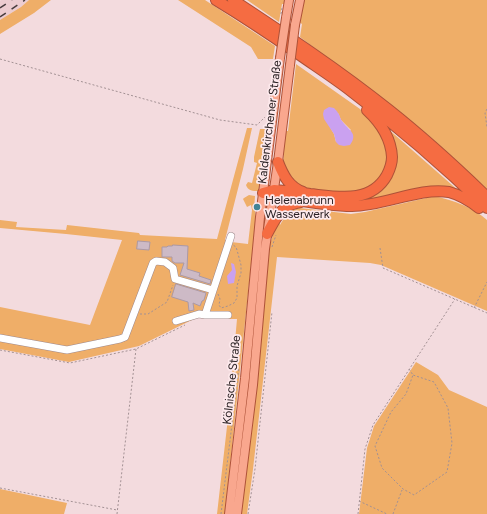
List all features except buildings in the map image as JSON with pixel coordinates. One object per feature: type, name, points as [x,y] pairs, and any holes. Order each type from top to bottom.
[{"type":"highway","points":[[216,0],[260,28],[376,110],[410,138],[487,208]]},
{"type":"highway","points":[[233,0],[326,63],[390,111],[487,197]]},
{"type":"highway","points":[[240,0],[274,27]]},
{"type":"highway","points":[[266,243],[277,217],[285,208],[308,197],[353,197],[364,194],[380,185],[389,170],[392,160],[391,146],[387,135],[380,124],[371,113],[322,71]]},
{"type":"highway","points":[[278,162],[282,174],[292,186],[308,197]]},
{"type":"highway","points":[[270,193],[308,197],[352,206],[365,206],[427,192],[449,192],[469,200],[487,214]]},
{"type":"main road","name":"Kaldenkirchener Straße","points":[[266,243],[280,58],[289,0]]},
{"type":"main road","name":"Kaldenkirchener Straße","points":[[270,193],[278,162],[295,25],[300,0]]},
{"type":"main road","name":"Kölnische Straße","points":[[229,514],[245,378],[250,312],[266,243]]},
{"type":"main road","name":"Kölnische Straße","points":[[237,514],[253,385],[266,243]]},
{"type":"lane","points":[[205,315],[230,240]]},
{"type":"lane","points":[[0,338],[67,350],[125,337],[153,263],[156,261],[165,262],[173,268],[175,280],[213,290]]},
{"type":"lane","points":[[176,321],[199,314],[228,314]]},
{"type":"path","points":[[0,59],[220,120],[257,125],[267,115]]},
{"type":"path","points":[[487,109],[485,113],[487,127]]},
{"type":"path","points":[[213,290],[216,291],[219,296],[219,306],[221,308],[234,303],[237,298],[237,286],[241,273],[241,265],[236,247],[230,240]]},
{"type":"path","points":[[380,248],[383,268],[487,313]]},
{"type":"path","points":[[133,314],[148,314],[167,302],[175,280]]},
{"type":"path","points":[[474,308],[487,282]]},
{"type":"path","points":[[358,514],[365,449],[373,425],[455,299]]},
{"type":"path","points":[[248,514],[272,312]]},
{"type":"path","points":[[0,350],[70,363],[136,349],[184,325]]},
{"type":"path","points":[[117,514],[136,349]]},
{"type":"path","points":[[221,514],[239,362]]},
{"type":"path","points":[[409,369],[413,375],[434,382],[448,408],[452,443],[447,472],[414,495],[403,489],[382,468],[375,446],[391,412],[406,394],[413,375]]},
{"type":"path","points":[[0,488],[117,510]]},
{"type":"path","points":[[393,514],[403,489]]},
{"type":"path","points":[[359,501],[387,514]]},
{"type":"shaded area","points":[[1,0],[29,0],[21,7],[0,20]]},
{"type":"shaded area","points":[[29,0],[51,0],[34,13],[0,34],[0,20],[21,7]]},
{"type":"shaded area","points":[[178,0],[205,0],[275,46],[273,59],[258,59],[251,47]]},
{"type":"shaded area","points":[[247,0],[286,0],[285,4],[282,4],[279,22]]},
{"type":"shaded area","points":[[303,0],[487,0],[487,190],[429,136],[300,37],[302,24],[299,22]]},
{"type":"shaded area","points":[[296,64],[360,109],[378,128],[386,146],[386,166],[375,184],[366,189],[344,192],[302,188],[282,171],[284,152],[283,142],[285,131],[288,131]],"holes":[[[338,113],[341,120],[351,130],[336,142],[330,127]]]},
{"type":"shaded area","points":[[329,107],[335,109],[341,120],[352,132],[353,137],[350,145],[339,145],[336,142],[334,134],[324,119],[323,114],[324,110]]},
{"type":"shaded area","points":[[247,128],[252,128],[225,240],[229,241],[204,312],[200,316],[139,346],[69,362],[0,349],[0,307],[90,325],[122,240],[0,228],[0,220],[17,222],[16,227],[66,230],[67,225],[139,233],[140,235],[217,239]]},
{"type":"shaded area","points":[[387,128],[460,192],[350,203],[392,170]]},
{"type":"shaded area","points":[[260,129],[268,129],[261,188],[258,191],[254,191],[249,190],[246,185],[248,182],[252,183],[257,163],[254,162],[254,157]]},
{"type":"shaded area","points":[[249,195],[255,196],[254,210],[256,222],[225,514],[217,514],[229,409],[237,319],[202,319],[211,312],[208,308],[231,242],[248,244],[252,210],[251,205],[247,207],[243,199]]},
{"type":"shaded area","points":[[435,196],[456,202],[476,211],[487,220],[487,311],[381,265],[277,257],[247,514],[241,514],[269,247],[280,216],[280,225],[284,218],[292,210],[300,208],[351,214]]},
{"type":"shaded area","points":[[231,263],[234,264],[236,272],[234,283],[228,284],[227,276],[232,270]]},
{"type":"shaded area","points":[[416,362],[438,375],[449,390],[487,407],[487,514],[359,514],[367,448],[374,426]]},
{"type":"shaded area","points":[[0,489],[67,503],[64,514],[0,514]]},
{"type":"railway","points":[[0,8],[12,0]]},
{"type":"railway","points":[[0,17],[25,0]]},
{"type":"place","name":"Helenabrunn Wasserwerk","points":[[257,207]]}]
